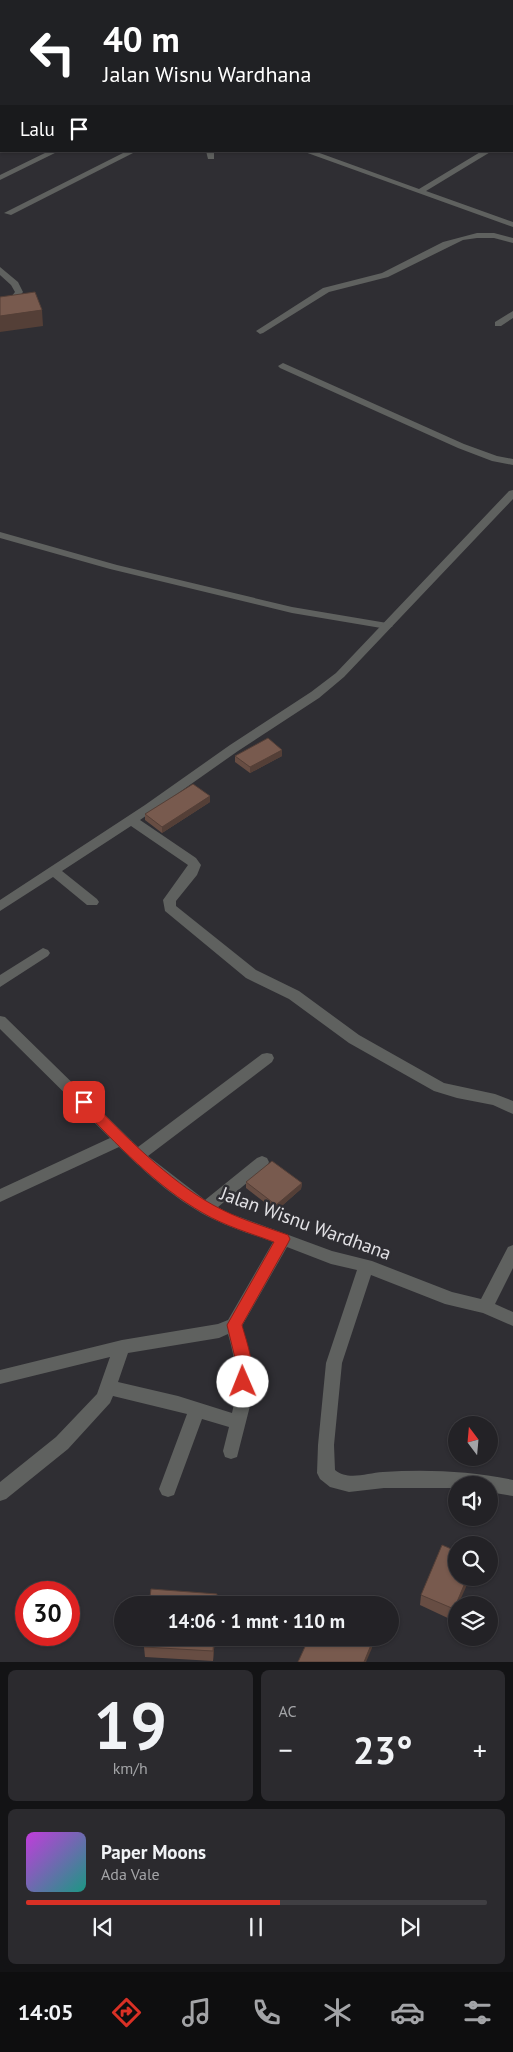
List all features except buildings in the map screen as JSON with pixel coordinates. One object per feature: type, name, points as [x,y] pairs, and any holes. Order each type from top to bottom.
[{"type":"street","points":[[0,178],[53,152]]},
{"type":"street","points":[[8,213],[132,152]]},
{"type":"street","points":[[309,152],[513,225]]},
{"type":"street","points":[[420,191],[486,152]]},
{"type":"street","points":[[260,331],[326,290],[384,276],[456,239],[483,234],[513,241]]},
{"type":"street","points":[[0,270],[15,284],[19,292],[10,302],[0,306]]},
{"type":"street","points":[[498,324],[513,314]]},
{"type":"street","points":[[283,366],[469,450],[495,459],[513,462]]},
{"type":"street","points":[[0,906],[132,820],[234,748],[315,695],[356,661],[386,626],[513,494]]},
{"type":"street","points":[[0,535],[114,567],[292,610],[386,626]]},
{"type":"street","points":[[132,820],[192,861],[195,865],[192,872],[170,900],[170,908],[251,974],[294,995],[354,1039],[439,1087],[448,1091],[487,1097],[513,1108]]},
{"type":"street","points":[[54,871],[92,902]]},
{"type":"street","points":[[0,982],[43,953]]},
{"type":"street","name":"Jalan Wisnu Wardhana","points":[[0,1021],[46,1064],[121,1140],[168,1182],[206,1208],[283,1239],[366,1266],[451,1299],[485,1307],[513,1319]]},
{"type":"street","points":[[138,1155],[267,1058]]},
{"type":"street","points":[[0,1196],[121,1140]]},
{"type":"street","points":[[206,1208],[262,1162]]},
{"type":"street","points":[[0,1377],[122,1347],[219,1331],[234,1325],[283,1239]]},
{"type":"street","points":[[485,1307],[513,1252]]},
{"type":"street","points":[[366,1266],[334,1363],[326,1445],[326,1473],[335,1481],[350,1484],[422,1479],[483,1482],[513,1488]]},
{"type":"street","points":[[231,1451],[242,1402],[244,1362],[234,1325]]},
{"type":"street","points":[[0,1493],[62,1443],[104,1398],[122,1347]]},
{"type":"street","points":[[108,1387],[238,1422]]},
{"type":"street","points":[[168,1489],[197,1410]]},
{"type":"route","points":[[84,1102],[121,1140],[168,1182],[206,1208],[222,1216],[283,1239],[234,1325],[244,1362],[243,1382]]}]
